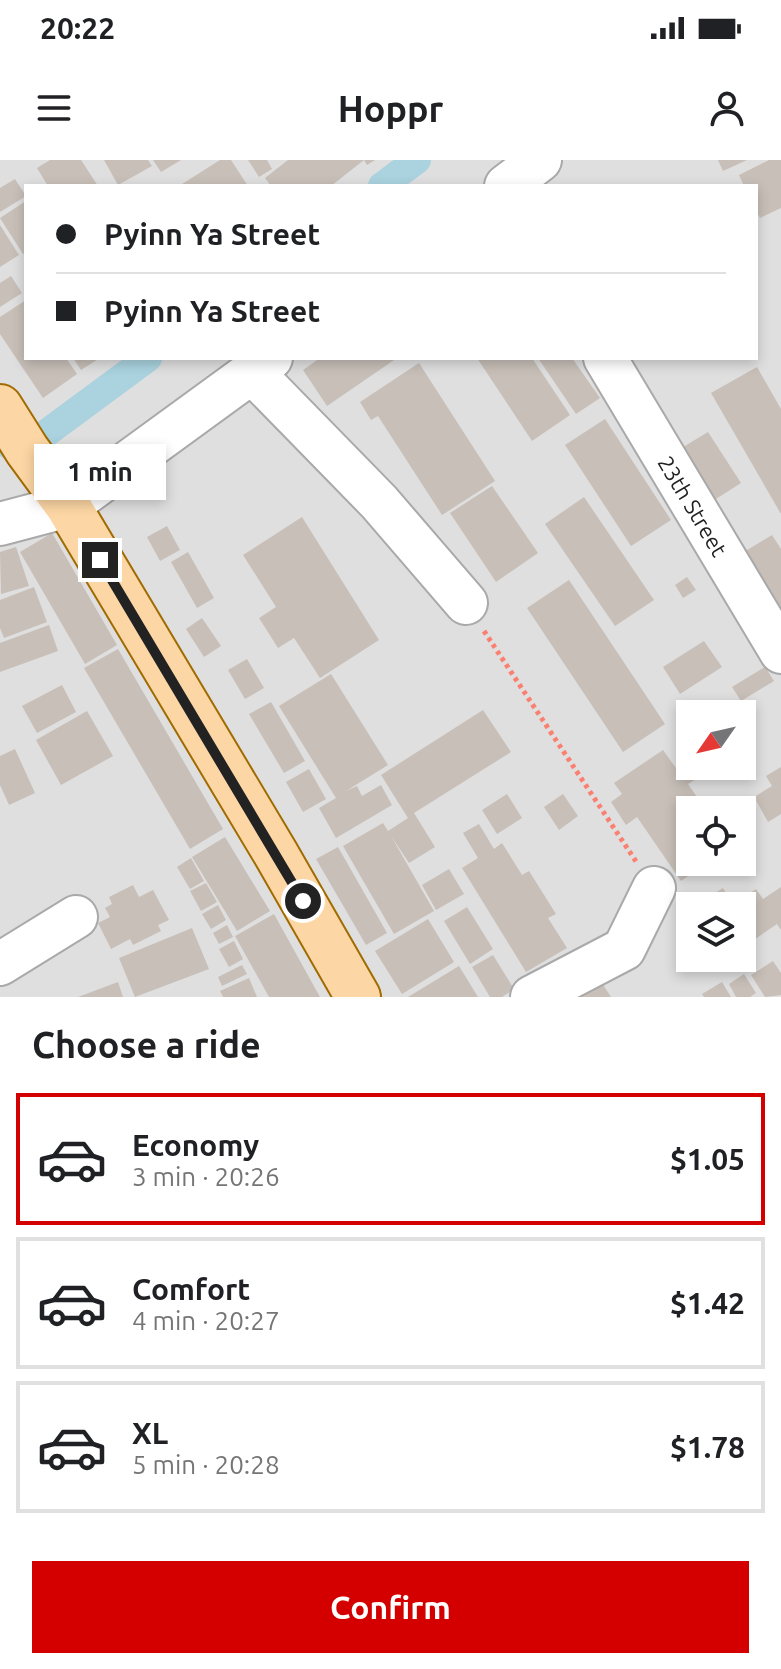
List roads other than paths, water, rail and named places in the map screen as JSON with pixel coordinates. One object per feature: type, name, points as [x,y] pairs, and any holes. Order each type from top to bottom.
[{"type":"main road","points":[[0,407],[68,506],[358,997]]},
{"type":"street","points":[[484,160],[502,184]]},
{"type":"street","points":[[507,184],[540,160]]},
{"type":"street","name":"23th Street","points":[[606,360],[781,652]]},
{"type":"street","points":[[0,524],[68,506],[261,365],[466,603]]},
{"type":"street","points":[[532,997],[624,949],[654,888]]},
{"type":"street","points":[[0,964],[76,917]]},
{"type":"waterway","points":[[385,184],[417,160]]},
{"type":"waterway","points":[[9,445],[37,440],[145,360]]}]
